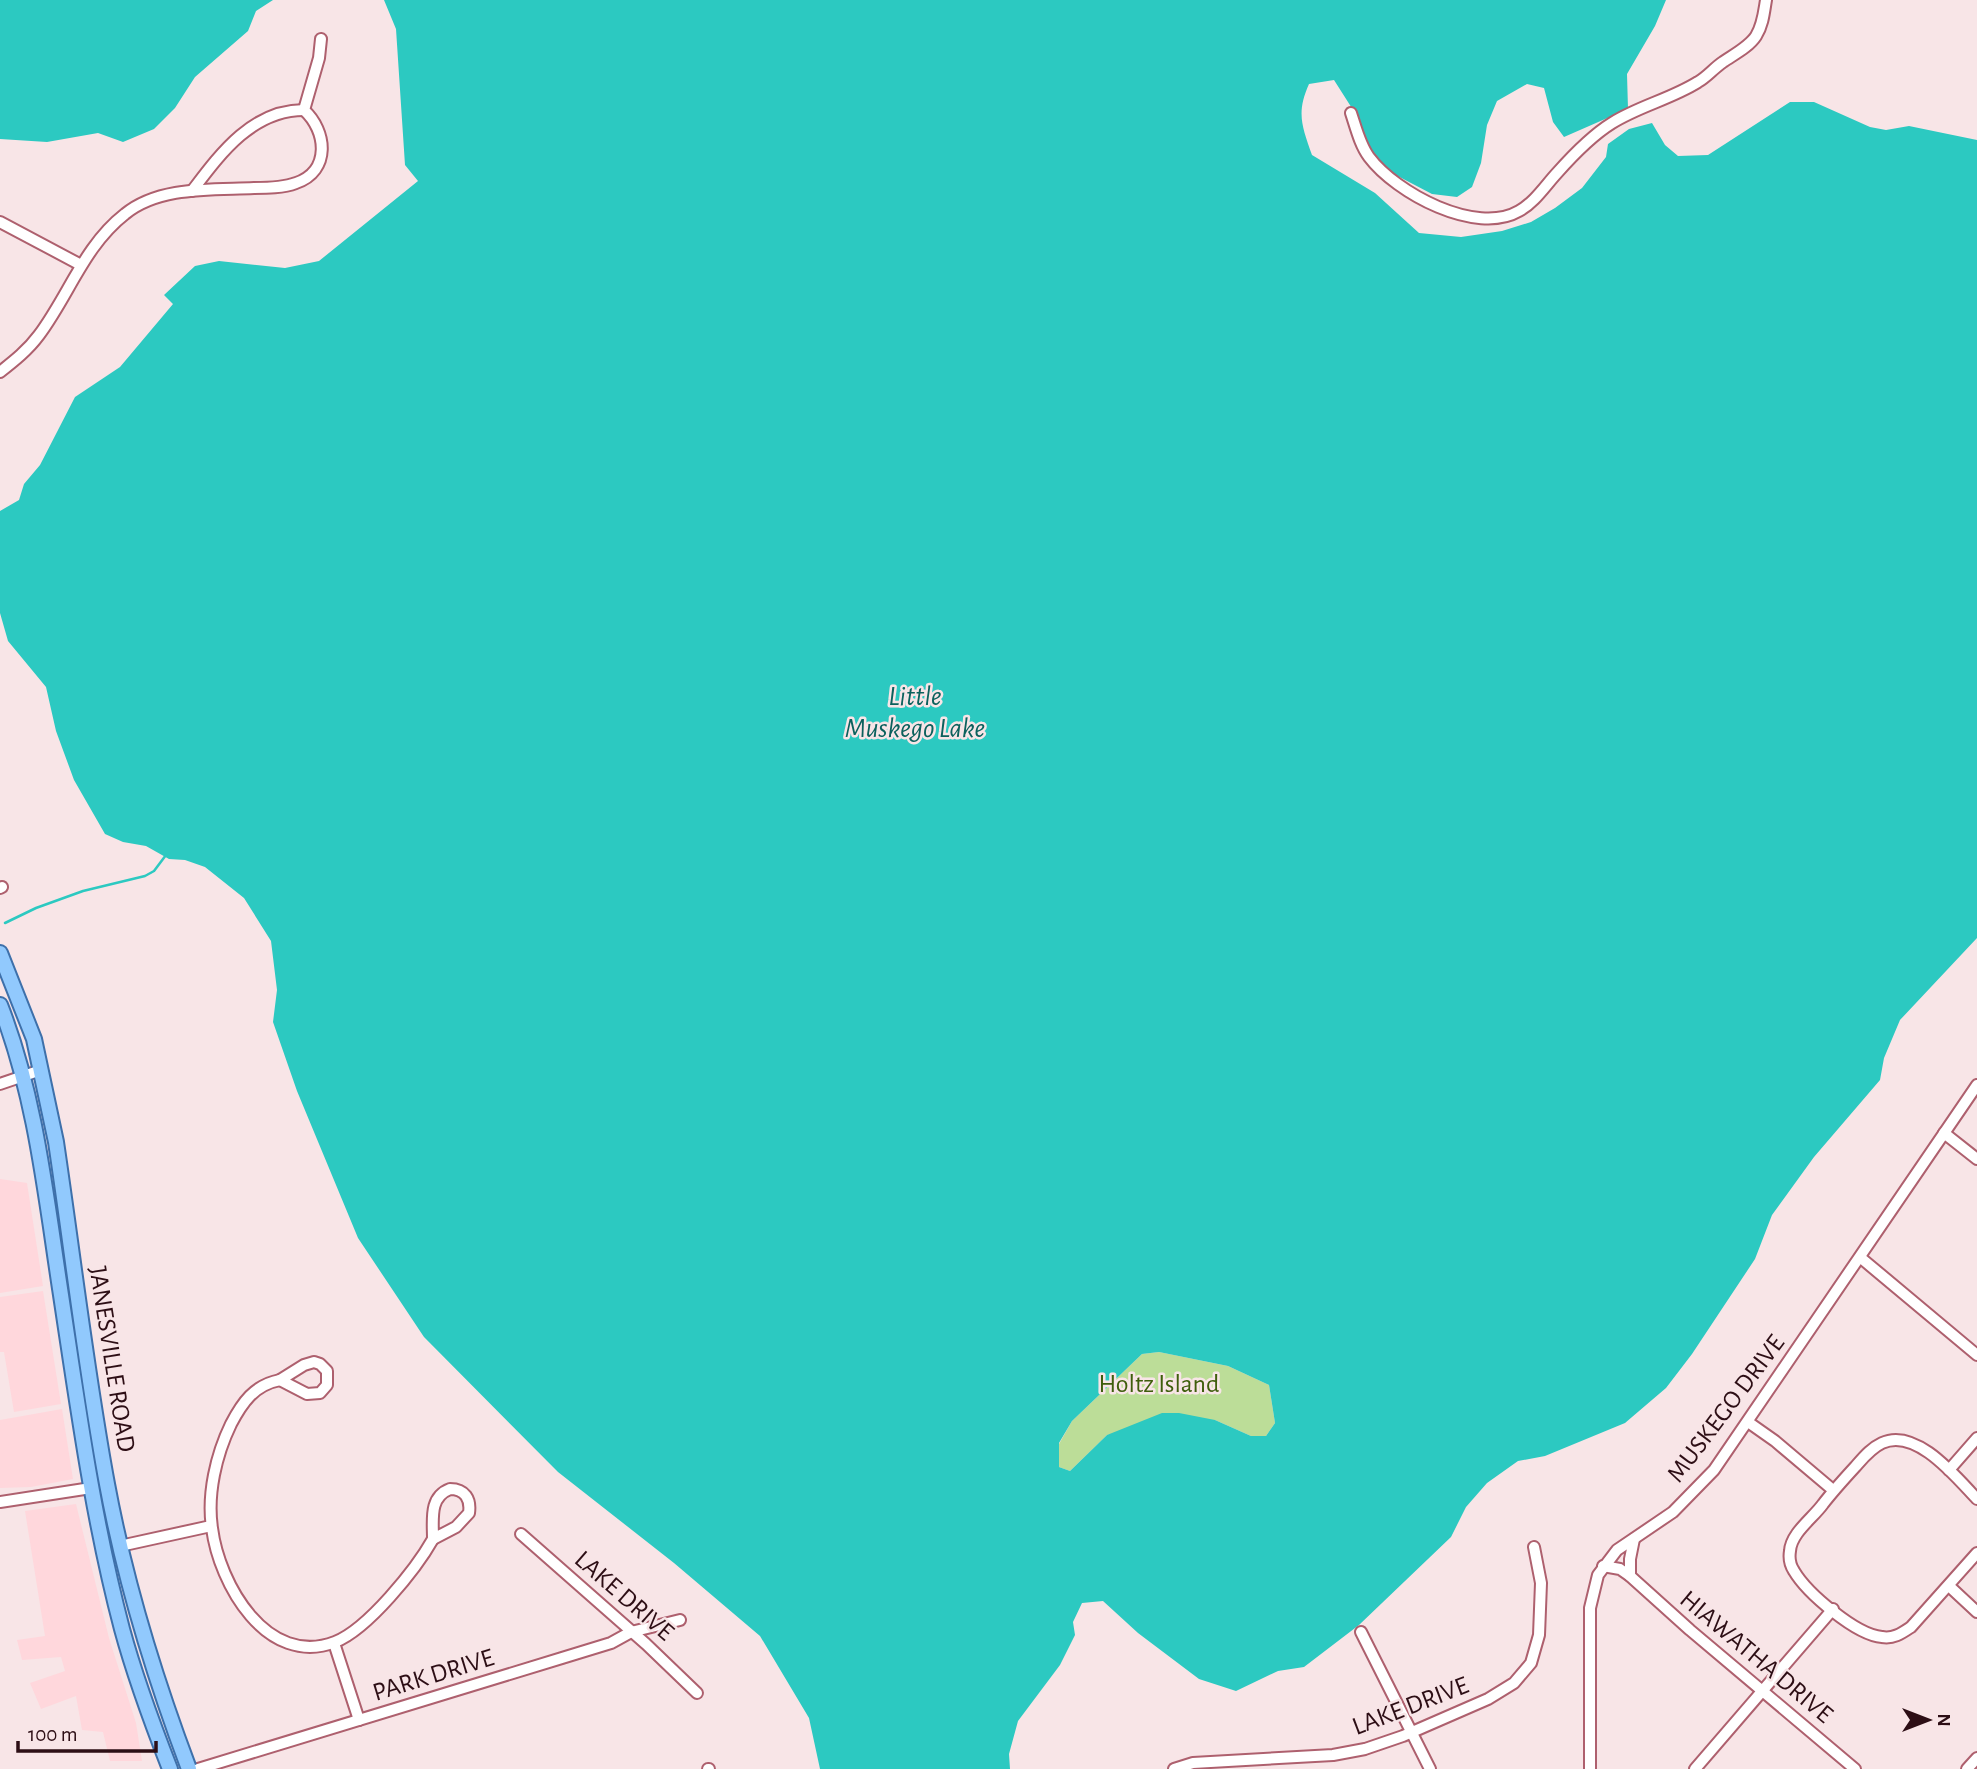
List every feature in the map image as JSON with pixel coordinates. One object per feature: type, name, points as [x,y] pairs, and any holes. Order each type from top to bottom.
[{"type":"main road","name":"JANESVILLE ROAD","points":[[0,953],[34,1039],[41,1070],[119,1542],[165,1707],[190,1769]]},
{"type":"main road","name":"JANESVILLE ROAD","points":[[0,1005],[10,1031],[37,1140],[91,1488],[109,1577],[134,1672],[170,1769]]},
{"type":"main road","points":[[46,1196],[63,1192]]},
{"type":"main road","points":[[57,1270],[74,1267]]},
{"type":"main road","points":[[70,1353],[87,1350]]},
{"type":"main road","points":[[103,1458],[100,1475],[91,1488],[105,1501],[119,1542],[109,1577]]},
{"type":"main road","points":[[95,1511],[114,1546],[119,1542]]},
{"type":"street","points":[[1351,113],[1366,154],[1387,177],[1446,211],[1475,218],[1511,216],[1536,198],[1562,167],[1595,136],[1643,107],[1701,81],[1710,71],[1753,41],[1762,23],[1766,0]]},
{"type":"street","points":[[304,110],[319,58],[321,39]]},
{"type":"street","points":[[0,372],[40,333],[81,265],[103,235],[128,211],[159,197],[192,191],[270,188],[294,184],[308,177],[318,166],[323,149],[318,129],[304,110]]},
{"type":"street","points":[[192,191],[220,154],[242,132],[274,116],[304,110]]},
{"type":"street","points":[[0,222],[81,265]]},
{"type":"street","points":[[0,1084],[41,1070]]},
{"type":"street","name":"MUSKEGO DRIVE","points":[[1590,1769],[1590,1608],[1594,1583],[1603,1566],[1617,1550],[1673,1512],[1714,1470],[1977,1085]]},
{"type":"street","points":[[1944,1133],[1977,1159]]},
{"type":"street","points":[[1861,1258],[1977,1355]]},
{"type":"street","points":[[280,1380],[265,1383],[247,1398],[226,1436],[213,1481],[211,1526],[216,1551],[228,1581],[260,1628],[273,1637],[299,1645],[334,1643],[347,1635],[407,1579],[433,1539],[436,1499],[442,1492],[459,1490],[468,1499],[470,1508],[467,1517],[456,1527],[433,1539]]},
{"type":"street","points":[[1748,1422],[1833,1490]]},
{"type":"street","points":[[1949,1470],[1977,1438]]},
{"type":"street","points":[[1977,1499],[1949,1470],[1913,1443],[1892,1439],[1876,1446],[1833,1490],[1794,1537],[1790,1552],[1795,1573],[1820,1600],[1864,1632],[1873,1636],[1892,1637],[1911,1627],[1977,1553]]},
{"type":"street","points":[[0,1502],[91,1488]]},
{"type":"street","points":[[119,1542],[211,1526]]},
{"type":"street","name":"LAKE DRIVE","points":[[521,1534],[666,1662],[697,1693]]},
{"type":"street","points":[[1630,1576],[1634,1539]]},
{"type":"street","name":"LAKE DRIVE","points":[[1174,1769],[1193,1763],[1351,1752],[1403,1737],[1488,1699],[1514,1684],[1531,1663],[1536,1650],[1541,1583],[1534,1547]]},
{"type":"street","name":"HIAWATHA DRIVE","points":[[1603,1566],[1620,1569],[1630,1576],[1855,1769]]},
{"type":"street","points":[[1950,1586],[1977,1612]]},
{"type":"street","points":[[1695,1769],[1761,1689],[1833,1609]]},
{"type":"street","name":"PARK DRIVE","points":[[198,1769],[611,1643],[631,1632],[680,1620]]},
{"type":"street","points":[[1361,1632],[1430,1769]]},
{"type":"street","points":[[334,1643],[359,1720]]},
{"type":"street","points":[[1967,1769],[1977,1758]]},
{"type":"shaded area","points":[[0,1179],[27,1183],[43,1286],[0,1293]]},
{"type":"shaded area","points":[[43,1291],[61,1404],[14,1412],[4,1352],[0,1352],[0,1297]]},
{"type":"shaded area","points":[[62,1409],[73,1479],[31,1487],[0,1488],[0,1420]]},
{"type":"shaded area","points":[[76,1504],[109,1638],[136,1723],[142,1761],[110,1761],[103,1732],[82,1730],[76,1696],[41,1709],[30,1683],[65,1671],[61,1657],[22,1660],[17,1640],[45,1636],[25,1511]]},
{"type":"green space","name":"Holtz Island","points":[[1159,1352],[1228,1366],[1269,1385],[1275,1423],[1266,1436],[1251,1436],[1215,1420],[1107,1435],[1070,1471],[1059,1467],[1059,1444],[1072,1421],[1142,1354]]},
{"type":"water","points":[[0,0],[273,0],[256,11],[248,31],[195,77],[175,108],[154,129],[123,142],[98,133],[47,142],[0,139]]},
{"type":"water","name":"Little Muskego Lake","points":[[384,0],[1666,0],[1655,26],[1627,74],[1628,109],[1564,137],[1553,122],[1544,88],[1527,84],[1497,101],[1487,125],[1481,163],[1472,187],[1457,197],[1432,194],[1388,171],[1369,148],[1355,113],[1334,80],[1309,84],[1303,103],[1302,120],[1312,155],[1375,193],[1419,233],[1461,237],[1502,231],[1531,222],[1555,208],[1582,188],[1606,157],[1608,144],[1629,129],[1652,123],[1665,145],[1678,156],[1708,155],[1790,102],[1814,102],[1870,127],[1886,130],[1909,126],[1977,140],[1977,938],[1900,1020],[1884,1058],[1880,1080],[1814,1157],[1772,1215],[1755,1259],[1666,1388],[1625,1423],[1545,1456],[1518,1461],[1487,1483],[1466,1507],[1451,1537],[1359,1625],[1304,1667],[1278,1671],[1236,1691],[1199,1679],[1138,1633],[1103,1601],[1082,1603],[1073,1622],[1075,1635],[1060,1665],[1018,1721],[1009,1754],[1010,1769],[820,1769],[809,1718],[760,1636],[674,1563],[558,1472],[424,1337],[358,1238],[297,1091],[273,1022],[277,990],[271,941],[244,898],[205,867],[185,860],[169,859],[146,846],[123,842],[105,834],[74,780],[56,731],[46,687],[8,641],[0,613],[0,511],[19,500],[24,484],[40,465],[75,397],[120,367],[173,304],[164,295],[195,266],[219,261],[285,268],[319,261],[418,181],[405,165],[396,29]],"holes":[[[1159,1352],[1228,1366],[1269,1385],[1275,1423],[1266,1436],[1251,1436],[1215,1420],[1179,1413],[1162,1413],[1107,1435],[1070,1471],[1059,1467],[1059,1443],[1072,1421],[1142,1354]]]},
{"type":"waterway","points":[[5,923],[36,908],[83,891],[145,876],[154,871],[166,855]]}]
